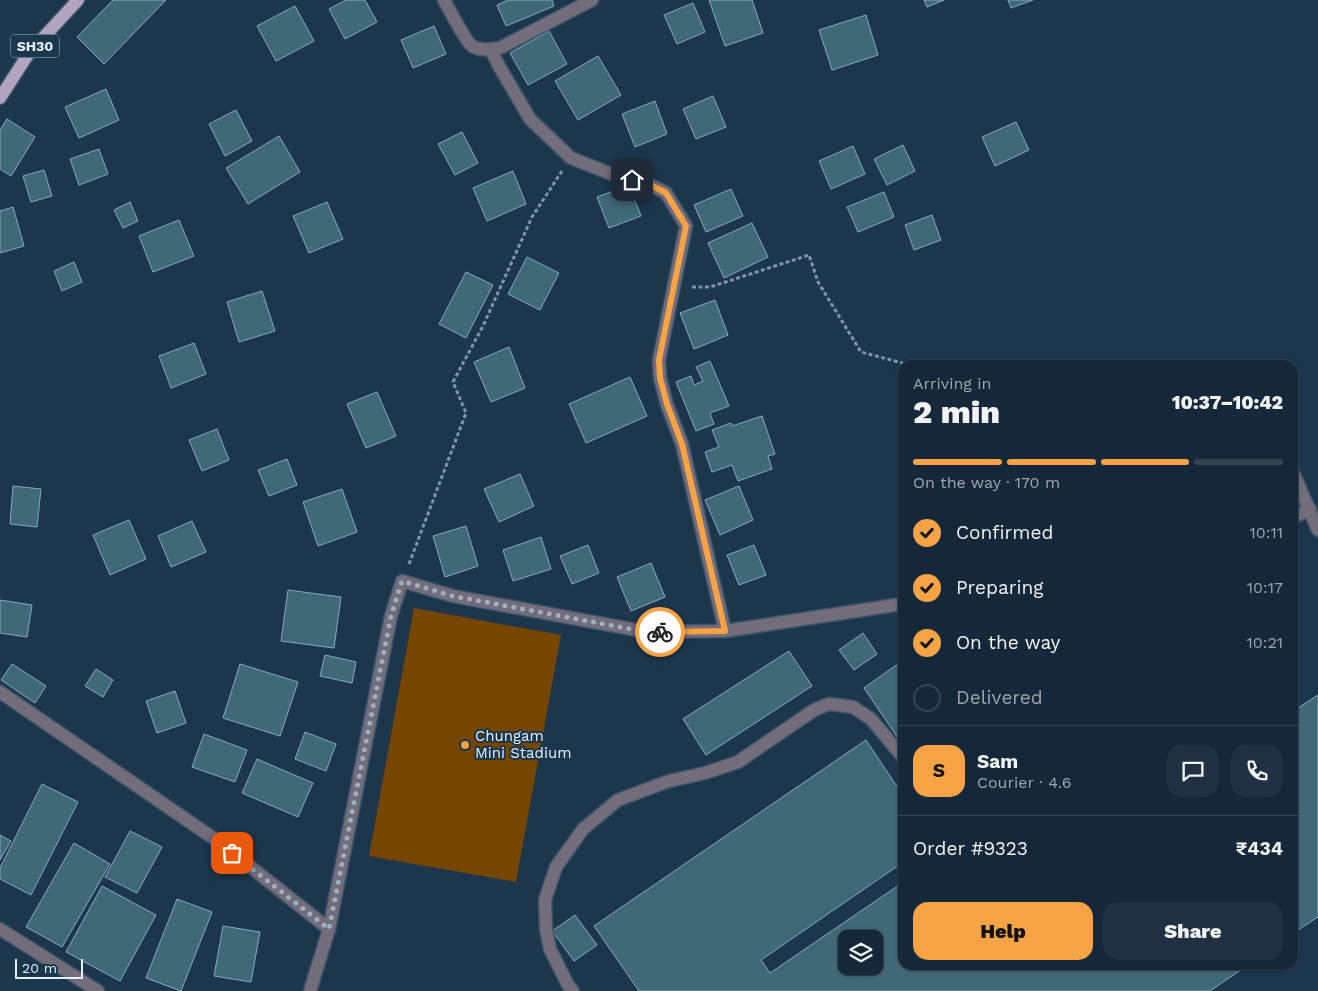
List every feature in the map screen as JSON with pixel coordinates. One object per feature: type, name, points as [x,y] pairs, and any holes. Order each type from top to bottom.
[{"type":"main road","name":"SH30","points":[[0,98],[29,52],[78,0]]},
{"type":"street","points":[[444,0],[470,45],[479,49],[491,50],[502,47],[592,0]]},
{"type":"street","points":[[491,50],[530,119],[571,158],[619,177],[645,182],[666,193],[686,226],[659,360],[660,378],[667,404],[682,444],[725,631]]},
{"type":"street","points":[[1298,483],[1318,530]]},
{"type":"street","points":[[1298,515],[1310,509]]},
{"type":"street","points":[[310,991],[329,929],[391,616],[402,581],[453,596],[647,632],[725,631],[898,605]]},
{"type":"street","points":[[0,692],[218,842],[329,929]]},
{"type":"street","points":[[573,991],[568,985],[550,949],[546,929],[545,900],[556,867],[583,829],[618,800],[669,781],[738,762],[814,710],[828,704],[853,707],[871,719],[898,751]]},
{"type":"street","points":[[0,929],[98,991]]},
{"type":"path","points":[[402,581],[466,413],[453,382],[483,326],[532,217],[571,158]]},
{"type":"path","points":[[674,287],[710,287],[809,256],[818,282],[861,352],[898,362]]},
{"type":"shaded area","name":"Chungam Mini Stadium","points":[[414,608],[561,635],[516,882],[369,856]]},
{"type":"building","points":[[113,0],[166,0],[104,64],[77,37]]},
{"type":"building","points":[[346,0],[365,0],[377,22],[345,39],[329,9]]},
{"type":"building","points":[[508,0],[552,0],[554,6],[506,26],[497,5]]},
{"type":"building","points":[[709,0],[752,0],[763,33],[725,46]]},
{"type":"building","points":[[924,0],[944,0],[927,7]]},
{"type":"building","points":[[1008,0],[1033,0],[1011,8]]},
{"type":"building","points":[[693,3],[705,32],[677,44],[664,15]]},
{"type":"building","points":[[295,6],[314,41],[276,61],[257,26]]},
{"type":"building","points":[[866,15],[878,55],[832,70],[819,30]]},
{"type":"building","points":[[434,26],[446,54],[413,68],[401,40]]},
{"type":"building","points":[[549,31],[567,64],[528,85],[510,53]]},
{"type":"building","points":[[598,56],[621,95],[578,120],[555,81]]},
{"type":"building","points":[[106,89],[119,120],[79,138],[65,107]]},
{"type":"building","points":[[713,96],[726,127],[696,139],[683,109]]},
{"type":"building","points":[[655,101],[667,134],[635,147],[622,114]]},
{"type":"building","points":[[236,110],[252,141],[225,156],[209,124]]},
{"type":"building","points":[[7,119],[35,137],[11,176],[0,169],[0,130]]},
{"type":"building","points":[[1016,122],[1029,150],[995,166],[982,137]]},
{"type":"building","points":[[462,132],[478,163],[455,175],[438,144]]},
{"type":"building","points":[[279,136],[300,172],[248,204],[226,168]]},
{"type":"building","points":[[903,145],[915,171],[887,185],[874,159]]},
{"type":"building","points":[[853,146],[865,174],[831,189],[819,161]]},
{"type":"building","points":[[99,149],[108,174],[79,185],[70,159]]},
{"type":"building","points":[[44,170],[52,196],[31,202],[23,176]]},
{"type":"building","points":[[513,171],[526,204],[487,221],[473,188]]},
{"type":"building","points":[[629,185],[641,216],[609,228],[597,197]]},
{"type":"building","points":[[731,189],[743,216],[706,232],[694,205]]},
{"type":"building","points":[[884,192],[894,217],[858,232],[847,207]]},
{"type":"building","points":[[130,202],[138,221],[123,228],[114,210]]},
{"type":"building","points":[[327,202],[343,239],[309,253],[293,216]]},
{"type":"building","points":[[13,207],[24,246],[0,253],[0,211]]},
{"type":"building","points":[[932,215],[941,240],[914,250],[905,225]]},
{"type":"building","points":[[179,220],[194,256],[153,272],[139,236]]},
{"type":"building","points":[[752,223],[768,257],[724,278],[708,243]]},
{"type":"building","points":[[527,257],[559,273],[540,310],[508,294]]},
{"type":"building","points":[[74,262],[82,282],[62,291],[54,271]]},
{"type":"building","points":[[466,272],[493,285],[466,338],[439,324]]},
{"type":"building","points":[[262,291],[275,331],[239,342],[227,302]]},
{"type":"building","points":[[715,300],[728,335],[694,349],[680,313]]},
{"type":"building","points":[[194,343],[206,374],[171,388],[159,356]]},
{"type":"building","points":[[509,347],[525,388],[491,402],[474,362]]},
{"type":"building","points":[[710,361],[729,406],[710,413],[714,424],[696,431],[676,382],[691,376],[694,385],[703,381],[696,367]]},
{"type":"building","points":[[630,377],[647,416],[586,443],[569,404]]},
{"type":"building","points":[[377,392],[396,436],[366,448],[347,404]]},
{"type":"building","points":[[762,416],[775,454],[768,456],[772,469],[738,481],[732,465],[712,472],[705,452],[719,447],[712,430],[731,423],[732,426]]},
{"type":"building","points":[[217,429],[229,460],[202,471],[189,440]]},
{"type":"building","points":[[287,459],[297,485],[269,496],[258,470]]},
{"type":"building","points":[[520,474],[534,506],[499,522],[484,489]]},
{"type":"building","points":[[13,486],[41,489],[37,527],[10,524]]},
{"type":"building","points":[[739,486],[753,520],[720,535],[705,500]]},
{"type":"building","points":[[342,489],[357,532],[318,546],[303,502]]},
{"type":"building","points":[[129,520],[146,559],[110,575],[93,535]]},
{"type":"building","points":[[192,521],[206,552],[171,567],[158,536]]},
{"type":"building","points":[[466,526],[478,566],[445,577],[433,536]]},
{"type":"building","points":[[541,537],[551,569],[513,581],[503,550]]},
{"type":"building","points":[[588,545],[599,573],[572,584],[560,556]]},
{"type":"building","points":[[754,545],[766,575],[739,585],[727,555]]},
{"type":"building","points":[[651,563],[665,597],[631,611],[617,577]]},
{"type":"building","points":[[288,590],[341,597],[334,648],[281,641]]},
{"type":"building","points":[[0,600],[32,605],[27,637],[0,633]]},
{"type":"building","points":[[863,633],[877,654],[854,670],[839,650]]},
{"type":"building","points":[[789,651],[812,686],[706,755],[683,719]]},
{"type":"building","points":[[325,655],[356,662],[352,683],[320,676]]},
{"type":"building","points":[[12,664],[46,686],[35,703],[1,680]]},
{"type":"building","points":[[240,664],[298,682],[280,736],[223,718]]},
{"type":"building","points":[[898,664],[898,738],[864,688]]},
{"type":"building","points":[[96,669],[113,680],[103,697],[85,686]]},
{"type":"building","points":[[175,691],[186,723],[157,733],[146,701]]},
{"type":"building","points":[[1318,695],[1318,917],[1298,930],[1298,708]]},
{"type":"building","points":[[305,732],[336,744],[326,771],[295,759]]},
{"type":"building","points":[[204,734],[247,750],[235,782],[192,767]]},
{"type":"building","points":[[866,740],[898,788],[898,866],[761,960],[770,973],[898,886],[898,970],[1241,970],[1210,991],[639,991],[594,926]]},
{"type":"building","points":[[257,759],[313,783],[298,817],[242,793]]},
{"type":"building","points":[[42,784],[78,802],[31,895],[0,879],[0,868]]},
{"type":"building","points":[[130,831],[162,847],[137,893],[105,877]]},
{"type":"building","points":[[0,835],[11,841],[0,860]]},
{"type":"building","points":[[74,843],[110,864],[62,947],[26,927]]},
{"type":"building","points":[[102,886],[156,915],[120,981],[66,952]]},
{"type":"building","points":[[177,899],[212,912],[181,991],[146,978]]},
{"type":"building","points":[[575,915],[597,945],[574,961],[552,931]]},
{"type":"building","points":[[223,926],[260,932],[251,982],[214,976]]},
{"type":"way so far","points":[[232,853],[329,929],[391,616],[402,581],[453,596],[647,632],[660,632]]},
{"type":"place","name":"Chungam Mini Stadium","points":[[465,745]]},
{"type":"route","points":[[632,180],[645,182],[666,193],[686,226],[659,360],[660,378],[667,404],[682,444],[725,631],[660,632]]}]
